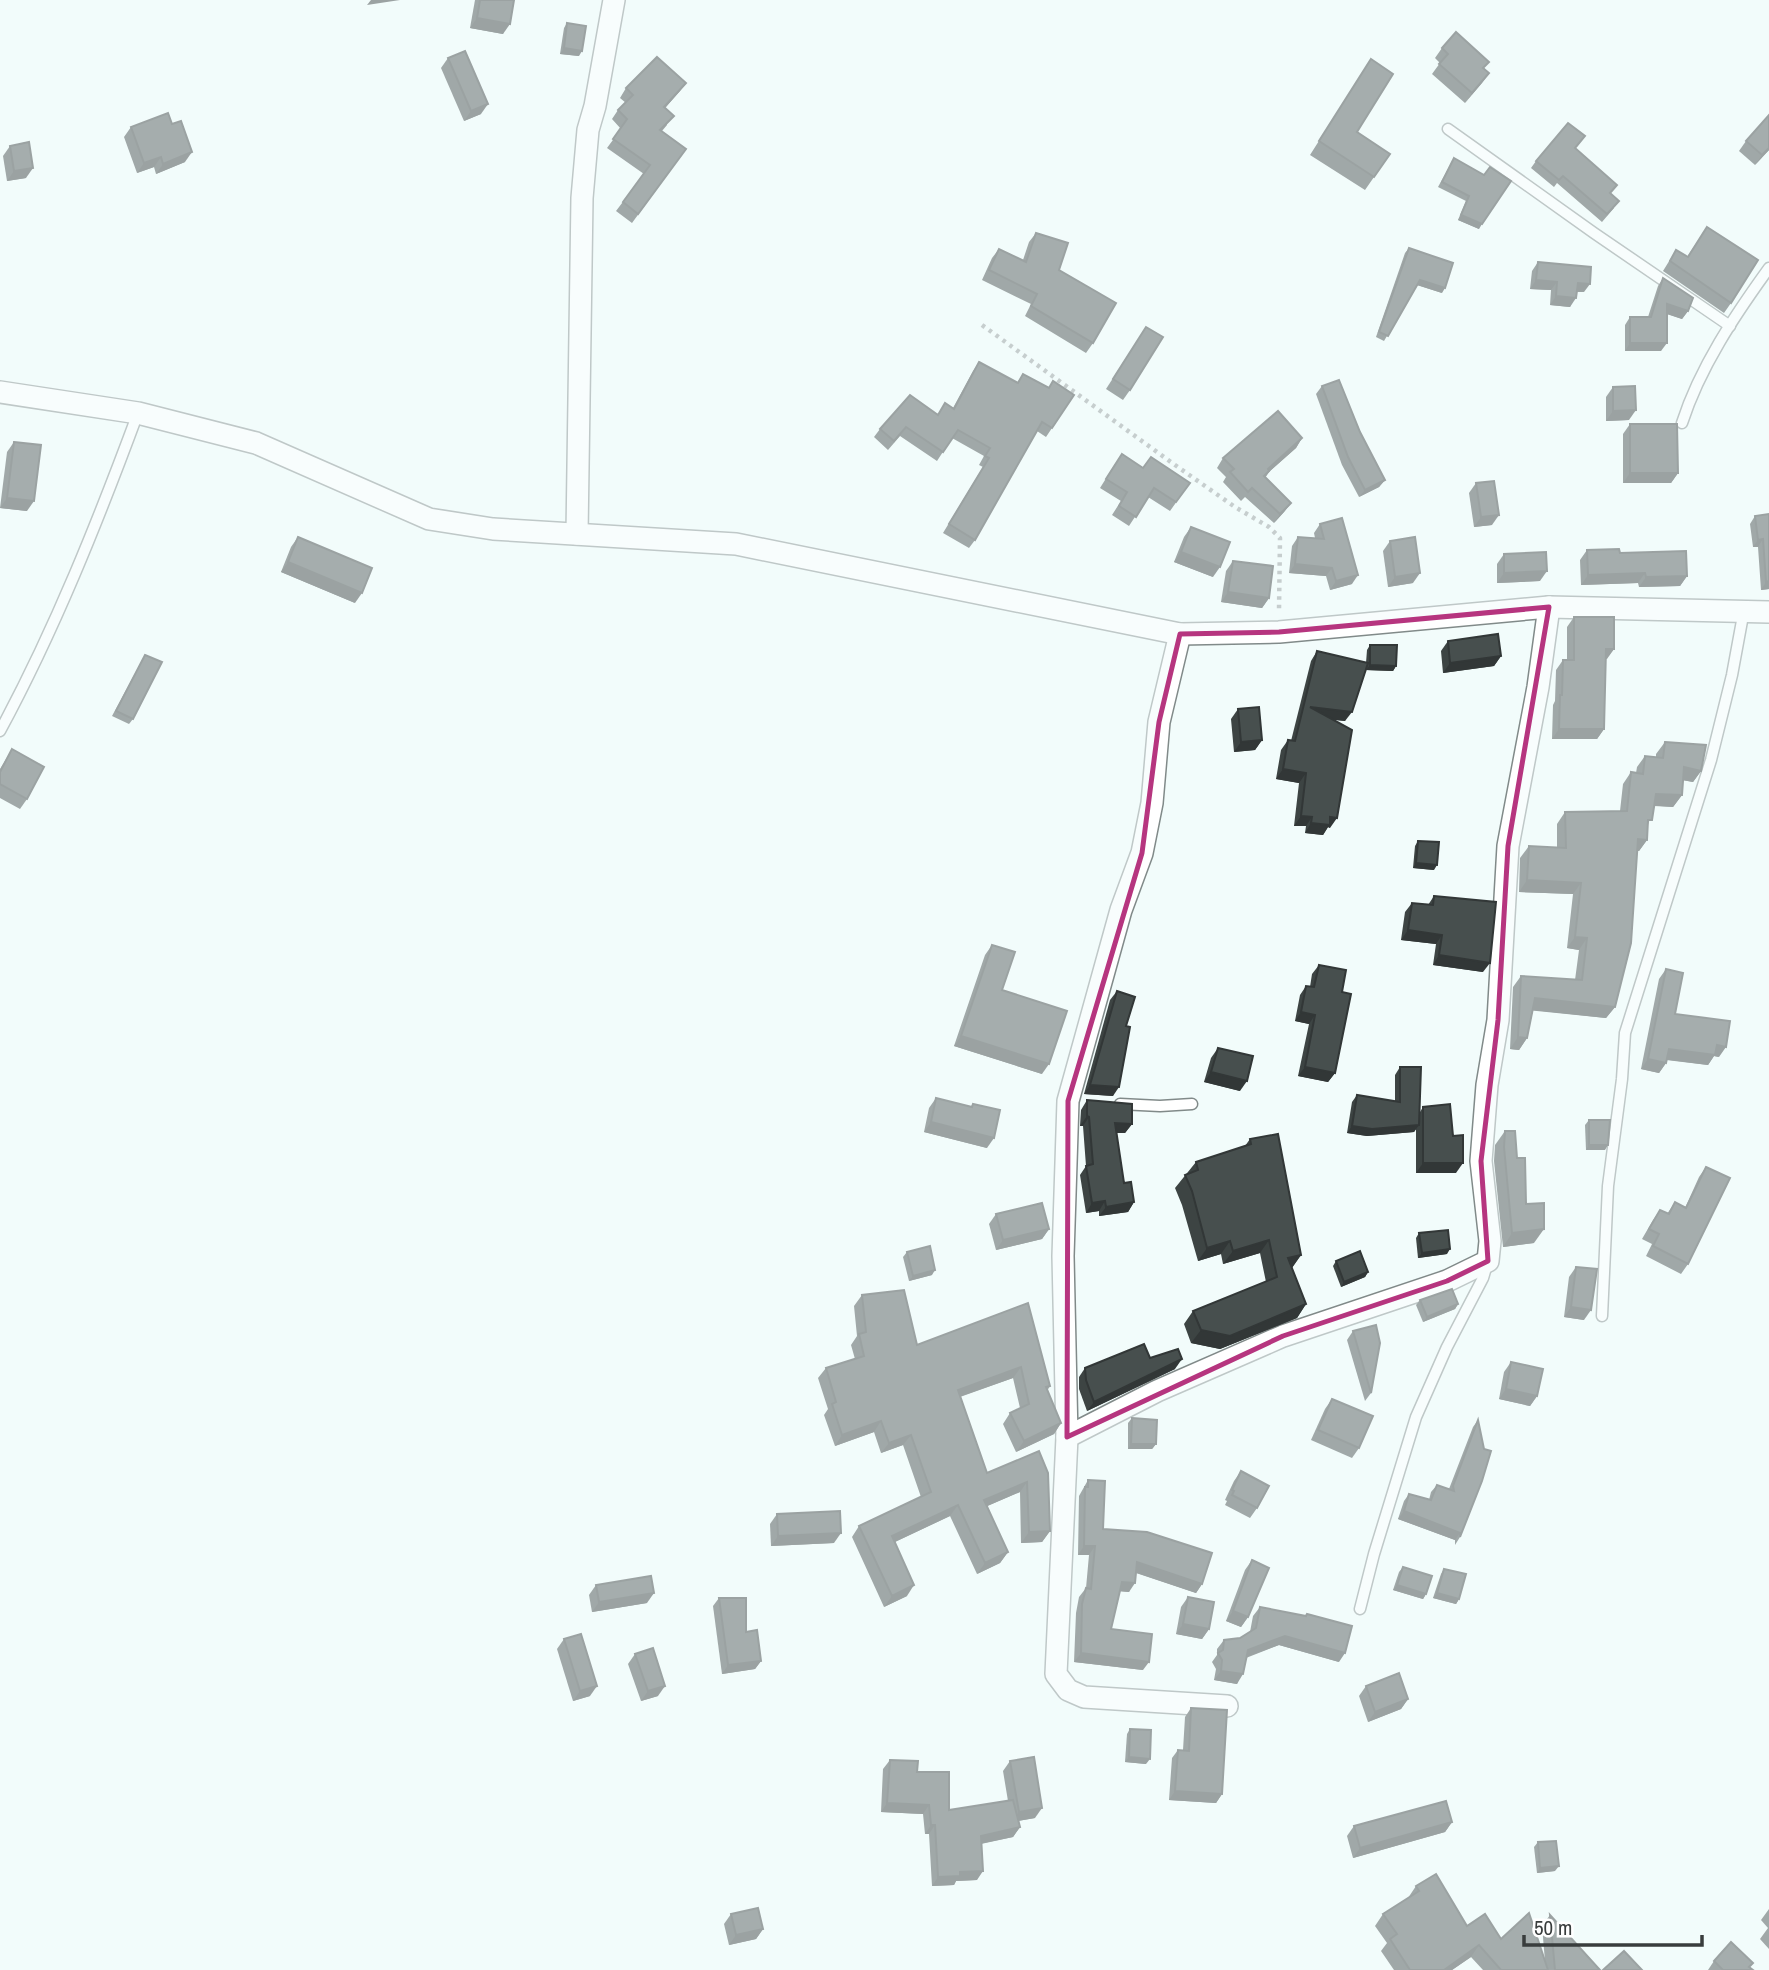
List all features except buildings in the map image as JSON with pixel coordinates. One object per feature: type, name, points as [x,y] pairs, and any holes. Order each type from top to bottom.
[{"type":"street","points":[[577,534],[582,198],[588,130],[595,106],[614,0]]},
{"type":"street","points":[[0,392],[138,413],[256,443],[429,519],[493,529],[736,544],[1180,634],[1279,632],[1549,607],[1769,612]]},
{"type":"street","points":[[1067,1437],[1157,1391],[1283,1336],[1447,1281],[1488,1261],[1490,1241],[1481,1161],[1486,1085],[1498,1020],[1508,846],[1538,687],[1549,607]]},
{"type":"street","points":[[1180,634],[1159,722],[1152,803],[1142,853],[1121,910],[1074,1101],[1063,1255],[1067,1437],[1056,1674],[1069,1690],[1084,1697],[1227,1706]]},
{"type":"lane","points":[[1448,129],[1730,326]]},
{"type":"lane","points":[[1682,423],[1730,326],[1769,268]]},
{"type":"lane","points":[[0,730],[32,672],[96,526],[138,413]]},
{"type":"lane","points":[[1602,1316],[1608,1185],[1622,1079],[1625,1032],[1711,760],[1732,675],[1744,610]]},
{"type":"lane","points":[[1107,1103],[1160,1106],[1192,1104]]},
{"type":"lane","points":[[1360,1609],[1416,1417],[1447,1347],[1483,1278],[1488,1261]]},
{"type":"path","points":[[982,325],[1175,465],[1269,527],[1280,538],[1279,632]]},
{"type":"highlighted area","points":[[1549,607],[1508,846],[1498,1020],[1481,1161],[1488,1261],[1447,1281],[1283,1336],[1067,1437],[1068,1101],[1142,853],[1159,722],[1180,634],[1279,632]]}]
